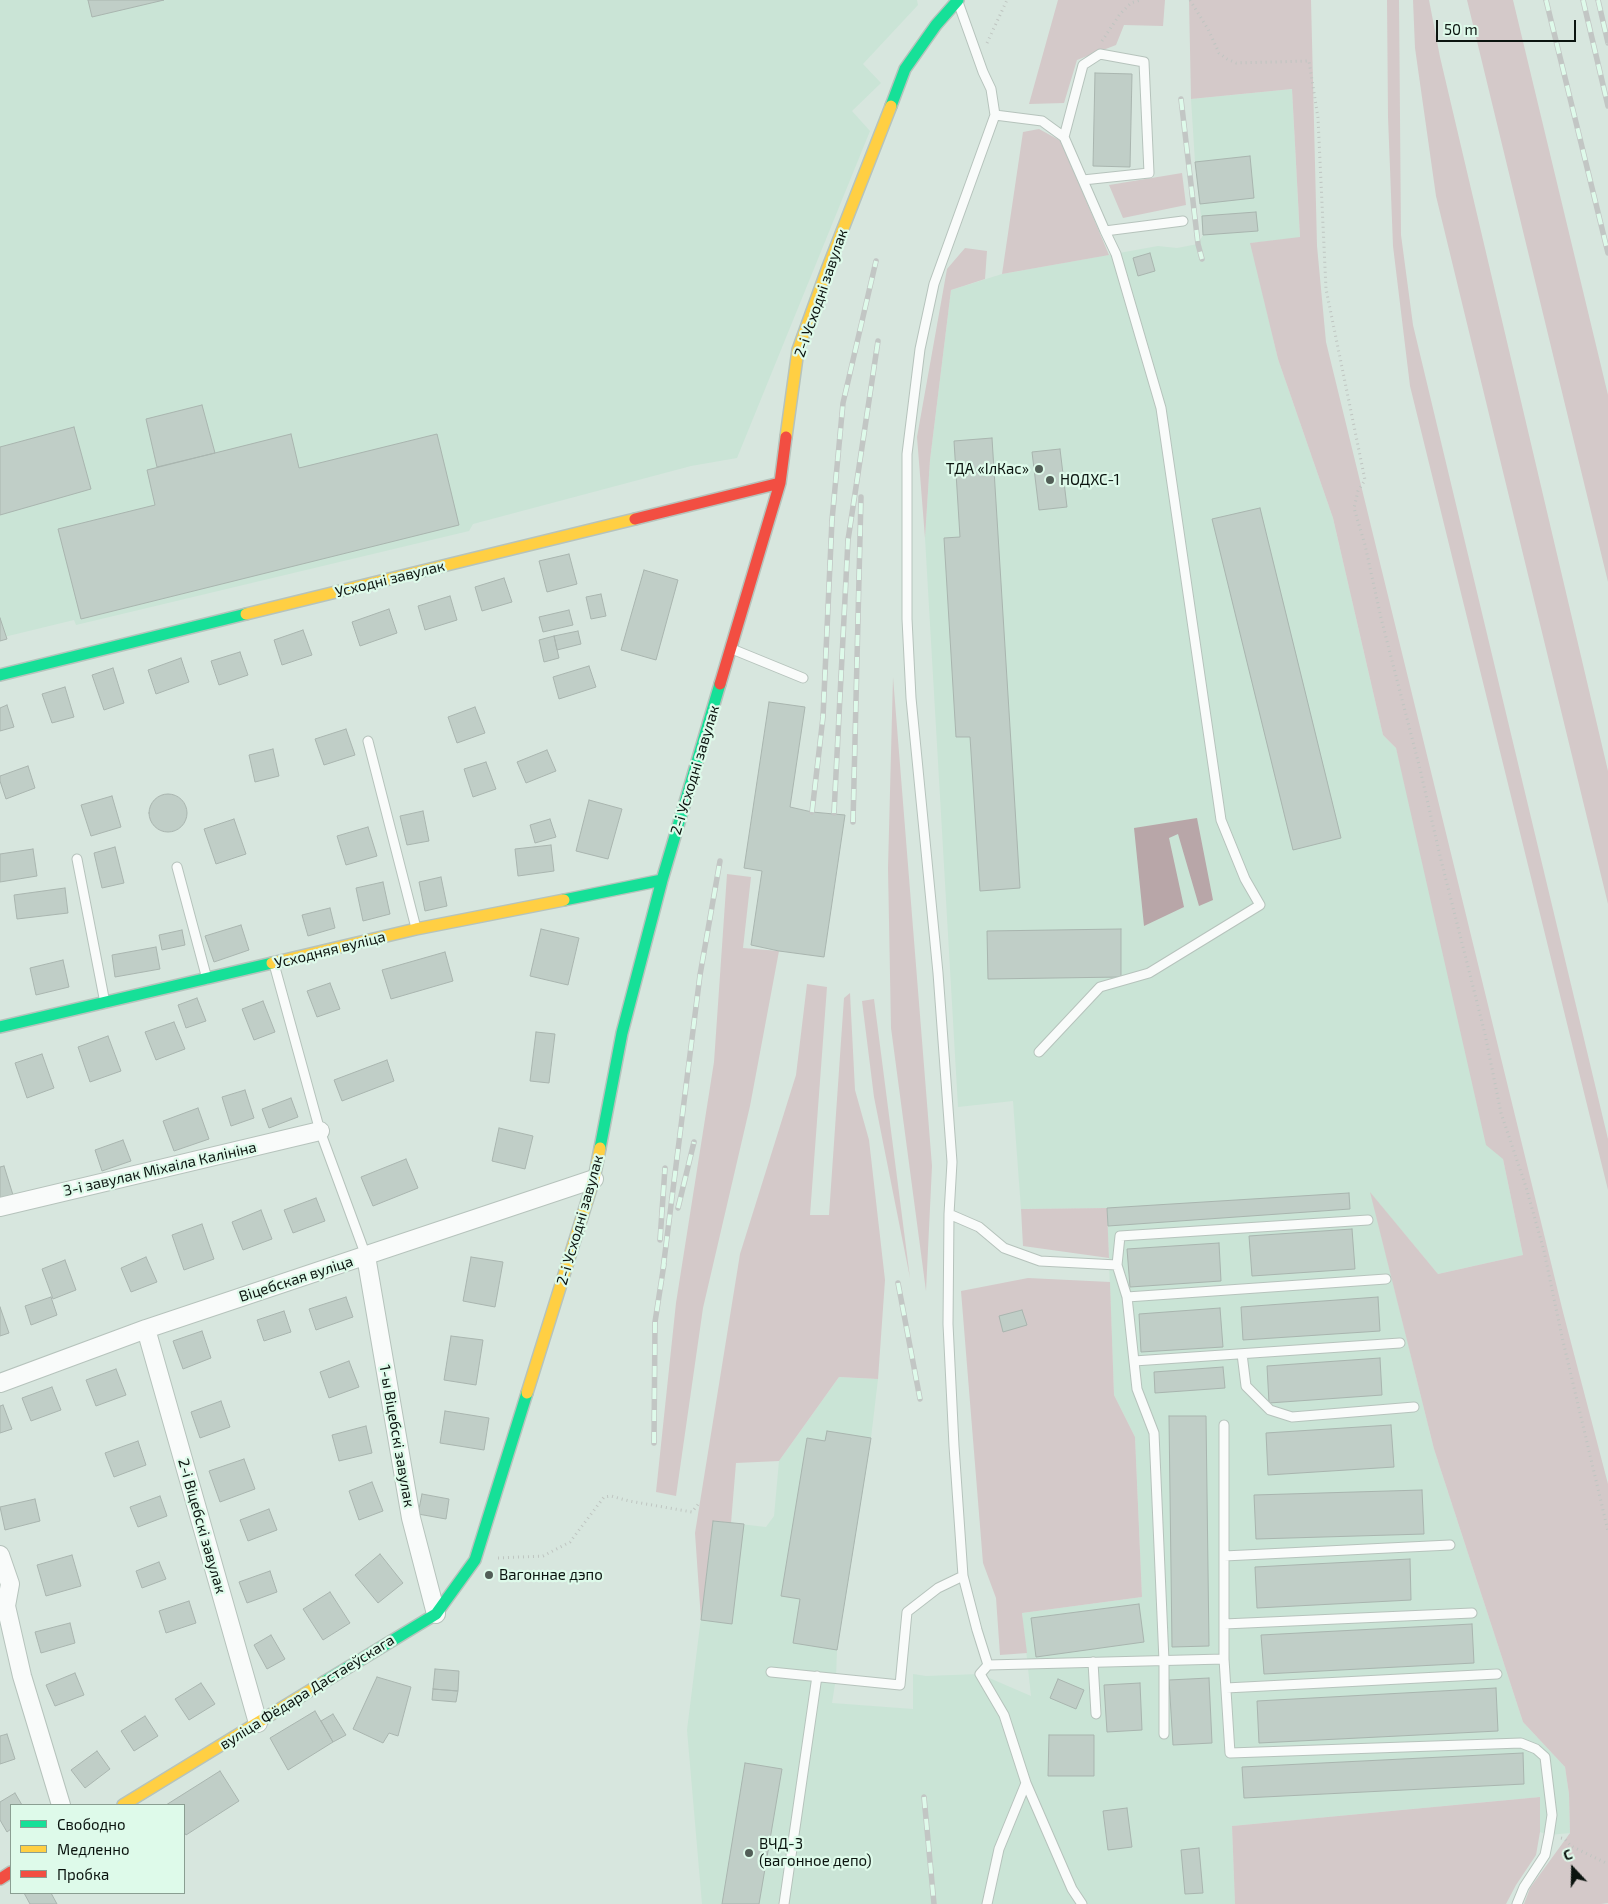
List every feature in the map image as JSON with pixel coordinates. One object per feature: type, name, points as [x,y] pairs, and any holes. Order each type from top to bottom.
[{"type":"street","name":"2-і Усходні завулак","points":[[475,1560],[594,1179],[622,1033],[662,880],[780,483],[798,350],[828,266],[905,69],[936,25],[958,0]]},
{"type":"street","name":"Усходні завулак","points":[[0,675],[780,483]]},
{"type":"street","name":"Усходняя вуліца","points":[[0,1027],[416,929],[662,880]]},
{"type":"street","name":"3-і завулак Міхаіла Калініна","points":[[0,1207],[320,1131]]},
{"type":"street","name":"Віцебская вуліца","points":[[0,1383],[146,1329],[594,1179]]},
{"type":"street","name":"1-ы Віцебскі завулак","points":[[366,1256],[411,1518],[436,1614]]},
{"type":"street","name":"2-і Віцебскі завулак","points":[[146,1329],[258,1722]]},
{"type":"street","points":[[0,1554],[10,1584],[6,1606],[22,1676],[61,1804]]},
{"type":"street","name":"вуліца Фёдара Дастаеўскага","points":[[125,1804],[436,1614],[475,1560]]},
{"type":"lane","points":[[958,0],[983,72],[991,89],[995,114],[934,284],[920,349],[907,454],[907,618],[911,698],[937,963],[952,1162],[949,1214],[948,1324],[963,1576],[988,1665]]},
{"type":"lane","points":[[1064,137],[1083,65],[1100,54],[1144,62],[1148,173],[1083,180]]},
{"type":"lane","points":[[995,114],[1042,121],[1064,137],[1116,254],[1161,408],[1220,820],[1245,879],[1260,905],[1149,973],[1100,987],[1039,1052]]},
{"type":"lane","points":[[1105,231],[1183,221]]},
{"type":"lane","points":[[732,649],[803,678]]},
{"type":"lane","points":[[368,741],[416,929]]},
{"type":"lane","points":[[77,859],[105,1003]]},
{"type":"lane","points":[[177,867],[207,979]]},
{"type":"lane","points":[[274,963],[320,1131],[366,1256]]},
{"type":"lane","points":[[949,1214],[979,1227],[1004,1248],[1040,1261],[1117,1265]]},
{"type":"lane","points":[[1164,1734],[1164,1661],[1154,1433],[1137,1388],[1127,1297],[1117,1265],[1120,1236],[1368,1220]]},
{"type":"lane","points":[[1127,1297],[1386,1280]]},
{"type":"lane","points":[[1134,1361],[1400,1343]]},
{"type":"lane","points":[[1242,1354],[1246,1386],[1270,1410],[1292,1417],[1414,1407]]},
{"type":"lane","points":[[1224,1425],[1224,1659],[1230,1753],[1520,1743],[1536,1749],[1544,1757],[1552,1815],[1545,1855],[1524,1887],[1517,1904]]},
{"type":"lane","points":[[1224,1556],[1450,1545]]},
{"type":"lane","points":[[771,1672],[900,1685],[907,1612],[938,1588],[963,1576]]},
{"type":"lane","points":[[1224,1624],[1472,1612]]},
{"type":"lane","points":[[1082,1904],[1072,1889],[1026,1783],[1004,1715],[980,1674],[988,1665],[1224,1659]]},
{"type":"lane","points":[[1093,1662],[1096,1714]]},
{"type":"lane","points":[[1226,1688],[1497,1674]]},
{"type":"lane","points":[[784,1904],[817,1676]]},
{"type":"lane","points":[[987,1904],[1000,1849],[1026,1783]]},
{"type":"path","points":[[980,60],[1007,0]]},
{"type":"path","points":[[1090,61],[1110,26],[1131,3],[1140,0]]},
{"type":"path","points":[[1190,0],[1208,29],[1219,53],[1227,59],[1236,63],[1309,61],[1318,118],[1326,289],[1365,480],[1358,491],[1354,508],[1365,545],[1381,618],[1485,1034],[1501,1113],[1526,1186],[1544,1251],[1562,1337],[1608,1531]]},
{"type":"path","points":[[475,1560],[543,1556],[570,1542],[604,1497],[611,1496],[692,1512],[700,1502]]},
{"type":"path","points":[[1549,1834],[1565,1839],[1571,1846],[1608,1864]]},
{"type":"shaded area","points":[[0,0],[917,0],[918,5],[863,64],[881,83],[852,111],[870,131],[737,458],[691,466],[473,524],[469,531],[76,625],[74,620],[0,638]]},
{"type":"shaded area","points":[[1058,0],[1165,0],[1163,26],[1124,25],[1116,45],[1077,60],[1064,103],[1029,104]]},
{"type":"shaded area","points":[[1189,0],[1311,0],[1317,246],[1326,342],[1563,1312],[1608,1484],[1608,1903],[1524,1904],[1530,1888],[1570,1833],[1569,1794],[1565,1767],[1523,1722],[1434,1449],[1370,1192],[1438,1274],[1523,1255],[1503,1159],[1486,1145],[1396,748],[1383,735],[1333,518],[1278,359],[1250,243],[1300,237],[1292,89],[1191,99]]},
{"type":"shaded area","points":[[1387,0],[1399,0],[1401,235],[1413,325],[1608,1139],[1608,1190],[1410,386],[1393,246],[1388,117]]},
{"type":"shaded area","points":[[1413,0],[1429,0],[1440,57],[1608,771],[1608,904],[1436,196],[1415,48]]},
{"type":"shaded area","points":[[1467,0],[1513,0],[1608,395],[1608,582]]},
{"type":"shaded area","points":[[1292,89],[1300,238],[1251,243],[1278,359],[1333,518],[1383,735],[1396,748],[1503,1159],[1523,1255],[1438,1274],[1371,1194],[1434,1449],[1523,1722],[1565,1767],[1569,1794],[1570,1833],[1549,1835],[1540,1832],[1540,1797],[1232,1826],[1235,1904],[702,1904],[687,1730],[713,1521],[766,1527],[774,1516],[779,1461],[839,1377],[878,1379],[871,1438],[837,1650],[836,1678],[832,1703],[913,1709],[913,1674],[926,1676],[980,1674],[1031,1696],[1022,1613],[1142,1597],[1135,1437],[1114,1395],[1107,1208],[1021,1209],[1013,1101],[958,1107],[925,538],[930,460],[951,290],[1002,274],[1158,246],[1177,248],[1198,244],[1203,235],[1195,162],[1191,99]]},
{"type":"shaded area","points":[[1039,129],[1061,141],[1109,255],[1002,274],[1023,132]]},
{"type":"shaded area","points":[[1182,173],[1186,205],[1123,218],[1109,185]]},
{"type":"shaded area","points":[[965,248],[987,251],[985,279],[951,290],[930,460],[925,538],[917,437],[947,269]]},
{"type":"shaded area","points":[[893,677],[932,1166],[926,1291],[891,1028],[888,868]]},
{"type":"shaded area","points":[[1197,818],[1213,900],[1199,906],[1178,834],[1169,838],[1184,907],[1144,926],[1134,828]]},
{"type":"shaded area","points":[[727,874],[751,877],[743,948],[779,951],[750,1106],[703,1308],[676,1496],[656,1492],[676,1303],[714,1062]]},
{"type":"shaded area","points":[[807,984],[827,987],[810,1215],[829,1215],[844,998],[850,993],[855,1090],[869,1140],[885,1280],[878,1379],[839,1377],[779,1461],[736,1463],[731,1523],[713,1521],[701,1620],[695,1533],[740,1254],[796,1075]]},
{"type":"shaded area","points":[[874,999],[910,1278],[874,1097],[862,1001]]},
{"type":"shaded area","points":[[1107,1208],[1109,1258],[1023,1246],[1021,1209]]},
{"type":"shaded area","points":[[1028,1278],[1110,1282],[1114,1395],[1135,1437],[1142,1597],[1022,1613],[1027,1653],[1000,1655],[996,1598],[983,1563],[961,1291]]},
{"type":"shaded area","points":[[1540,1797],[1540,1832],[1536,1855],[1506,1904],[1235,1904],[1232,1826]]},
{"type":"building","points":[[88,0],[164,0],[92,17]]},
{"type":"building","points":[[1095,73],[1132,74],[1130,167],[1093,166]]},
{"type":"building","points":[[1250,156],[1254,198],[1200,204],[1195,162]]},
{"type":"building","points":[[1256,212],[1258,231],[1203,235],[1202,216]]},
{"type":"building","points":[[1150,253],[1155,271],[1138,276],[1133,258]]},
{"type":"building","points":[[202,405],[215,453],[157,467],[146,419]]},
{"type":"building","points":[[74,427],[91,489],[0,515],[0,447]]},
{"type":"building","points":[[291,434],[299,468],[437,434],[459,525],[81,619],[58,529],[155,505],[147,470]]},
{"type":"building","points":[[992,438],[1020,888],[980,891],[970,737],[956,737],[944,538],[960,537],[954,441]]},
{"type":"building","name":"НОДХС-1","points":[[1060,449],[1067,507],[1039,510],[1032,452]]},
{"type":"building","points":[[1260,508],[1341,838],[1293,850],[1212,519]]},
{"type":"building","points":[[569,554],[577,584],[547,592],[539,561]]},
{"type":"building","points":[[644,570],[678,580],[656,660],[621,650]]},
{"type":"building","points":[[504,578],[512,602],[482,611],[475,587]]},
{"type":"building","points":[[601,594],[606,616],[591,619],[586,597]]},
{"type":"building","points":[[450,596],[457,620],[425,630],[418,606]]},
{"type":"building","points":[[389,609],[397,633],[360,646],[352,622]]},
{"type":"building","points":[[569,610],[573,625],[543,632],[539,617]]},
{"type":"building","points":[[0,618],[7,639],[0,641]]},
{"type":"building","points":[[303,630],[312,655],[282,665],[274,640]]},
{"type":"building","points":[[578,631],[581,644],[557,650],[554,636]]},
{"type":"building","points":[[554,636],[559,658],[544,662],[539,640]]},
{"type":"building","points":[[240,652],[248,675],[219,685],[211,661]]},
{"type":"building","points":[[181,658],[189,682],[156,694],[148,670]]},
{"type":"building","points":[[589,666],[596,687],[559,699],[553,677]]},
{"type":"building","points":[[113,668],[124,703],[104,710],[92,675]]},
{"type":"building","points":[[65,687],[74,717],[52,723],[42,694]]},
{"type":"building","points":[[769,702],[805,707],[790,807],[812,812],[845,815],[824,957],[751,945],[762,871],[744,868]]},
{"type":"building","points":[[7,705],[14,727],[0,731],[0,708]]},
{"type":"building","points":[[475,707],[485,733],[457,743],[448,717]]},
{"type":"building","points":[[346,729],[355,755],[324,765],[315,739]]},
{"type":"building","points":[[273,749],[279,776],[255,782],[249,755]]},
{"type":"building","points":[[547,750],[556,771],[526,783],[517,762]]},
{"type":"building","points":[[486,762],[496,789],[473,797],[464,769]]},
{"type":"building","points":[[28,766],[35,788],[6,799],[0,776]]},
{"type":"building","points":[[168,794],[181,800],[187,813],[181,826],[168,832],[155,826],[149,813],[155,800]]},
{"type":"building","points":[[112,796],[121,827],[91,836],[81,805]]},
{"type":"building","points":[[589,800],[622,809],[608,859],[576,851]]},
{"type":"building","points":[[423,811],[429,841],[407,845],[400,816]]},
{"type":"building","points":[[234,819],[246,854],[216,864],[204,829]]},
{"type":"building","points":[[550,819],[556,837],[535,843],[530,825]]},
{"type":"building","points":[[368,827],[377,856],[346,865],[337,836]]},
{"type":"building","points":[[551,845],[554,871],[518,876],[515,849]]},
{"type":"building","points":[[115,847],[124,883],[102,888],[94,853]]},
{"type":"building","points":[[33,849],[37,876],[0,882],[0,854]]},
{"type":"building","points":[[441,877],[447,906],[425,911],[419,882]]},
{"type":"building","points":[[383,882],[390,914],[363,921],[356,888]]},
{"type":"building","points":[[65,888],[68,913],[17,919],[14,895]]},
{"type":"building","points":[[330,908],[335,928],[308,936],[302,915]]},
{"type":"building","points":[[241,925],[249,950],[214,962],[205,936]]},
{"type":"building","points":[[541,929],[579,938],[568,985],[530,976]]},
{"type":"building","points":[[1121,929],[1121,977],[988,979],[987,931]]},
{"type":"building","points":[[182,930],[185,945],[162,950],[159,935]]},
{"type":"building","points":[[156,947],[160,969],[115,977],[112,955]]},
{"type":"building","points":[[445,952],[453,981],[391,999],[382,970]]},
{"type":"building","points":[[63,960],[69,987],[36,995],[30,968]]},
{"type":"building","points":[[330,983],[340,1009],[317,1017],[307,991]]},
{"type":"building","points":[[197,998],[206,1021],[186,1028],[178,1005]]},
{"type":"building","points":[[263,1001],[275,1032],[254,1040],[242,1009]]},
{"type":"building","points":[[174,1022],[185,1049],[156,1060],[145,1032]]},
{"type":"building","points":[[536,1032],[555,1034],[549,1083],[530,1081]]},
{"type":"building","points":[[108,1036],[121,1071],[90,1082],[78,1047]]},
{"type":"building","points":[[42,1054],[54,1088],[27,1098],[15,1063]]},
{"type":"building","points":[[387,1060],[394,1081],[342,1101],[334,1080]]},
{"type":"building","points":[[245,1090],[254,1118],[231,1126],[222,1097]]},
{"type":"building","points":[[291,1098],[298,1117],[269,1128],[262,1109]]},
{"type":"building","points":[[198,1108],[209,1139],[174,1151],[163,1121]]},
{"type":"building","points":[[499,1128],[533,1136],[525,1169],[492,1161]]},
{"type":"building","points":[[123,1140],[131,1161],[102,1171],[95,1150]]},
{"type":"building","points":[[406,1159],[418,1188],[373,1206],[361,1177]]},
{"type":"building","points":[[4,1166],[13,1195],[0,1199],[0,1167]]},
{"type":"building","points":[[1349,1193],[1350,1209],[1108,1226],[1107,1208]]},
{"type":"building","points":[[316,1198],[325,1221],[293,1233],[284,1210]]},
{"type":"building","points":[[261,1210],[272,1239],[243,1250],[232,1222]]},
{"type":"building","points":[[202,1224],[214,1259],[184,1270],[172,1235]]},
{"type":"building","points":[[1352,1229],[1355,1269],[1252,1276],[1249,1236]]},
{"type":"building","points":[[1219,1243],[1221,1281],[1130,1287],[1127,1249]]},
{"type":"building","points":[[146,1257],[157,1282],[131,1292],[121,1268]]},
{"type":"building","points":[[471,1257],[503,1262],[495,1307],[463,1301]]},
{"type":"building","points":[[65,1260],[76,1290],[53,1299],[42,1269]]},
{"type":"building","points":[[51,1297],[57,1315],[31,1325],[25,1306]]},
{"type":"building","points":[[346,1297],[353,1317],[316,1330],[309,1309]]},
{"type":"building","points":[[1378,1297],[1380,1331],[1243,1340],[1241,1307]]},
{"type":"building","points":[[0,1307],[9,1333],[0,1336]]},
{"type":"building","points":[[1220,1308],[1223,1347],[1141,1352],[1139,1314]]},
{"type":"building","points":[[1022,1310],[1027,1325],[1003,1332],[999,1316]]},
{"type":"building","points":[[284,1311],[291,1332],[264,1341],[257,1320]]},
{"type":"building","points":[[202,1331],[211,1358],[183,1369],[173,1341]]},
{"type":"building","points":[[451,1336],[483,1340],[476,1385],[444,1380]]},
{"type":"building","points":[[1380,1358],[1382,1395],[1269,1403],[1267,1366]]},
{"type":"building","points":[[349,1361],[359,1387],[329,1398],[320,1372]]},
{"type":"building","points":[[1223,1367],[1225,1388],[1155,1393],[1154,1372]]},
{"type":"building","points":[[116,1369],[126,1395],[96,1406],[86,1380]]},
{"type":"building","points":[[52,1387],[61,1410],[31,1421],[22,1398]]},
{"type":"building","points":[[221,1401],[230,1427],[200,1438],[191,1412]]},
{"type":"building","points":[[3,1405],[12,1429],[0,1433],[0,1406]]},
{"type":"building","points":[[445,1411],[489,1418],[484,1450],[440,1443]]},
{"type":"building","points":[[1169,1416],[1206,1416],[1209,1646],[1172,1647]]},
{"type":"building","points":[[1391,1425],[1394,1467],[1268,1475],[1266,1433]]},
{"type":"building","points":[[366,1426],[372,1453],[339,1461],[332,1435]]},
{"type":"building","points":[[827,1431],[871,1438],[837,1650],[793,1643],[800,1599],[781,1596],[807,1438],[825,1441]]},
{"type":"building","points":[[138,1441],[146,1465],[114,1477],[105,1453]]},
{"type":"building","points":[[244,1459],[255,1489],[220,1502],[209,1471]]},
{"type":"building","points":[[372,1482],[383,1511],[359,1520],[349,1491]]},
{"type":"building","points":[[1422,1490],[1424,1534],[1256,1539],[1254,1495]]},
{"type":"building","points":[[422,1494],[449,1499],[446,1519],[418,1514]]},
{"type":"building","points":[[160,1496],[167,1516],[138,1527],[130,1507]]},
{"type":"building","points":[[35,1499],[40,1521],[5,1530],[0,1507]]},
{"type":"building","points":[[269,1509],[277,1530],[248,1541],[240,1520]]},
{"type":"building","points":[[713,1521],[744,1524],[732,1624],[701,1620]]},
{"type":"building","points":[[380,1554],[403,1583],[378,1603],[355,1575]]},
{"type":"building","points":[[72,1555],[81,1586],[46,1596],[37,1565]]},
{"type":"building","points":[[1410,1559],[1411,1600],[1257,1608],[1255,1567]]},
{"type":"building","points":[[159,1562],[166,1579],[142,1588],[136,1571]]},
{"type":"building","points":[[270,1571],[277,1592],[247,1603],[239,1582]]},
{"type":"building","points":[[330,1592],[350,1623],[323,1640],[303,1609]]},
{"type":"building","points":[[189,1601],[196,1623],[166,1633],[159,1611]]},
{"type":"building","points":[[1139,1604],[1144,1642],[1036,1657],[1031,1618]]},
{"type":"building","points":[[70,1623],[75,1643],[41,1653],[35,1632]]},
{"type":"building","points":[[1472,1624],[1474,1663],[1264,1674],[1261,1635]]},
{"type":"building","points":[[271,1635],[285,1659],[267,1669],[254,1645]]},
{"type":"building","points":[[435,1669],[459,1671],[458,1691],[433,1689]]},
{"type":"building","points":[[75,1673],[84,1695],[55,1706],[46,1685]]},
{"type":"building","points":[[377,1677],[411,1687],[398,1736],[389,1733],[383,1743],[353,1729]]},
{"type":"building","points":[[1209,1678],[1212,1743],[1173,1745],[1169,1680]]},
{"type":"building","points":[[1058,1679],[1084,1690],[1076,1709],[1050,1698]]},
{"type":"building","points":[[201,1683],[215,1704],[189,1720],[175,1699]]},
{"type":"building","points":[[1140,1683],[1142,1730],[1107,1732],[1104,1685]]},
{"type":"building","points":[[1496,1688],[1498,1731],[1259,1743],[1257,1701]]},
{"type":"building","points":[[433,1689],[458,1691],[456,1702],[432,1700]]},
{"type":"building","points":[[315,1711],[333,1742],[288,1770],[270,1738]]},
{"type":"building","points":[[333,1714],[346,1735],[333,1742],[321,1721]]},
{"type":"building","points":[[145,1716],[158,1736],[134,1751],[121,1731]]},
{"type":"building","points":[[7,1734],[15,1759],[0,1764],[0,1736]]},
{"type":"building","points":[[1049,1735],[1094,1735],[1094,1776],[1048,1776]]},
{"type":"building","points":[[97,1751],[110,1769],[85,1788],[71,1770]]},
{"type":"building","points":[[1523,1753],[1524,1784],[1244,1798],[1242,1767]]},
{"type":"building","name":"ВЧД-3 (вагонное депо)","points":[[745,1763],[782,1769],[759,1904],[722,1904]]},
{"type":"building","points":[[220,1771],[239,1801],[186,1835],[185,1804],[168,1804]]},
{"type":"building","points":[[15,1793],[21,1804],[10,1804],[10,1830],[7,1832],[0,1820],[0,1802]]},
{"type":"building","points":[[1127,1808],[1132,1847],[1108,1850],[1103,1811]]},
{"type":"building","points":[[1199,1848],[1203,1893],[1185,1894],[1181,1850]]},
{"type":"building","points":[[25,1894],[52,1894],[57,1904],[30,1904]]},
{"type":"railway","points":[[1546,0],[1608,253]]},
{"type":"railway","points":[[1583,0],[1608,106]]},
{"type":"railway","points":[[1598,0],[1608,43]]},
{"type":"railway","points":[[1181,99],[1198,244],[1202,259]]},
{"type":"railway","points":[[812,812],[823,717],[832,520],[843,403],[876,261]]},
{"type":"railway","points":[[834,813],[848,540],[878,341]]},
{"type":"railway","points":[[853,822],[861,497]]},
{"type":"railway","points":[[663,1269],[700,975],[720,861]]},
{"type":"railway","points":[[678,1208],[694,1142]]},
{"type":"railway","points":[[660,1240],[665,1168]]},
{"type":"railway","points":[[654,1443],[655,1322],[664,1264]]},
{"type":"railway","points":[[898,1283],[920,1399]]},
{"type":"railway","points":[[924,1797],[934,1904]]},
{"type":"traffic: fast","points":[[891,106],[905,69],[936,25],[958,0]]},
{"type":"traffic: fast","points":[[0,675],[246,614]]},
{"type":"traffic: fast","points":[[600,1148],[622,1033],[662,880],[720,684]]},
{"type":"traffic: fast","points":[[564,900],[662,880]]},
{"type":"traffic: fast","points":[[0,1027],[272,963]]},
{"type":"traffic: fast","points":[[324,1682],[436,1614],[475,1560],[527,1393]]},
{"type":"traffic: slow","points":[[786,437],[798,350],[828,267],[891,106]]},
{"type":"traffic: slow","points":[[246,614],[635,519]]},
{"type":"traffic: slow","points":[[272,963],[416,929],[564,900]]},
{"type":"traffic: slow","points":[[527,1393],[594,1179],[600,1148]]},
{"type":"traffic: slow","points":[[125,1804],[324,1682]]},
{"type":"traffic: jam","points":[[720,684],[780,483],[786,437]]},
{"type":"traffic: jam","points":[[635,519],[780,483]]},
{"type":"traffic: jam","points":[[0,1879],[10,1873]]},
{"type":"place","name":"ТДА «ІлКас»","points":[[1039,469]]},
{"type":"place","name":"НОДХС-1","points":[[1050,480]]},
{"type":"place","name":"Вагоннае дэпо","points":[[489,1575]]},
{"type":"place","name":"ВЧД-3 (вагонное депо)","points":[[749,1853]]}]
